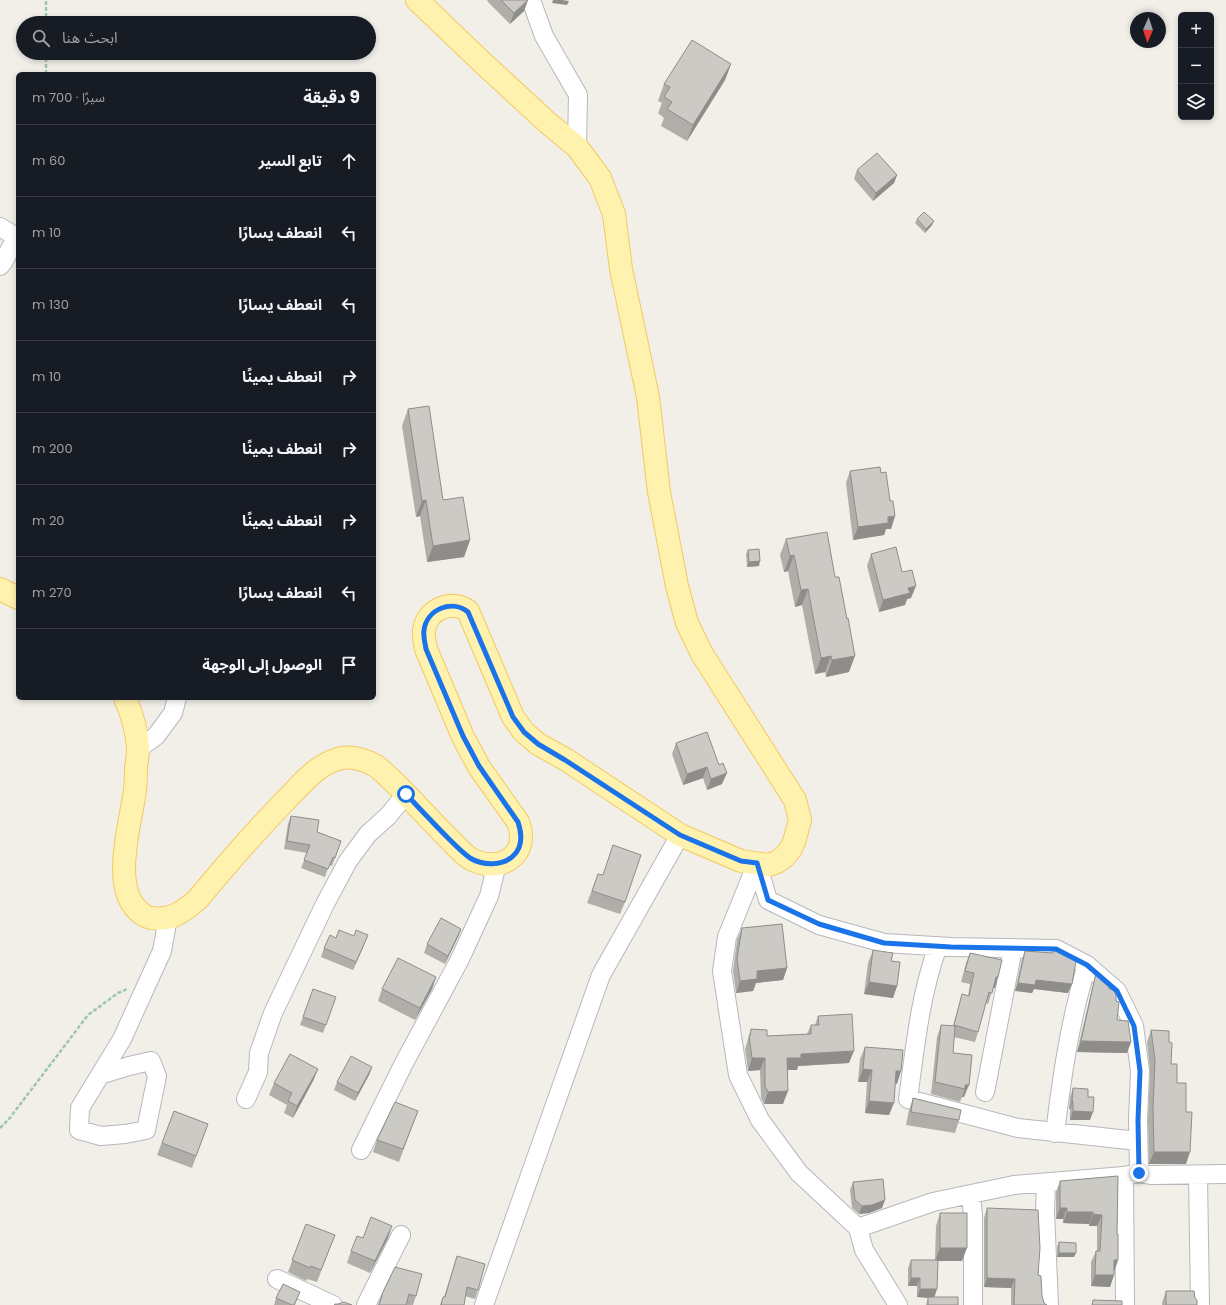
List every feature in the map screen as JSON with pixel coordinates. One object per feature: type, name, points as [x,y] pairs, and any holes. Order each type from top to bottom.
[{"type":"main road","points":[[126,700],[133,719],[138,749],[134,796],[126,842],[124,871],[126,892],[135,909],[147,918],[168,918],[177,915],[188,908],[198,899],[255,832],[298,788],[323,765],[339,758],[355,758],[377,767],[406,794],[438,829],[471,859],[484,863],[497,864],[509,860],[515,854],[520,847],[522,839],[518,822],[479,766],[463,736],[426,649],[424,628],[428,619],[439,609],[452,605],[463,608],[468,612],[510,712],[524,732],[538,744],[680,835],[741,861],[768,865],[777,862],[790,850],[794,842],[800,820],[796,800],[702,654],[687,624],[677,586],[659,492],[648,397],[621,269],[614,214],[600,178],[577,147],[548,123],[417,0]]},
{"type":"main road","points":[[0,589],[16,597]]},
{"type":"street","points":[[531,0],[544,36],[578,95],[577,147]]},
{"type":"street","points":[[0,227],[16,237],[0,266]]},
{"type":"street","points":[[138,749],[156,736],[173,713],[176,700]]},
{"type":"street","points":[[246,1099],[258,1072],[259,1053],[273,1013],[348,861],[368,834],[388,816],[406,794]]},
{"type":"street","points":[[484,1305],[601,975],[680,835]]},
{"type":"street","points":[[757,863],[768,900],[819,924],[884,943],[1056,949],[1087,965],[1117,991],[1134,1026],[1140,1071],[1138,1141],[1131,1175],[1125,1305]]},
{"type":"street","points":[[757,863],[727,937],[722,971],[738,1075],[760,1120],[799,1173],[858,1228],[864,1250],[898,1305]]},
{"type":"street","points":[[361,1150],[403,1065],[460,959],[489,896],[497,864]]},
{"type":"street","points":[[100,1075],[151,1061],[156,1076],[146,1130],[102,1136],[79,1130],[80,1108],[100,1075],[122,1039],[162,951],[168,918]]},
{"type":"street","points":[[938,946],[933,960],[922,1007],[908,1099],[1018,1128],[1138,1141]]},
{"type":"street","points":[[985,1092],[1013,948]]},
{"type":"street","points":[[1055,1133],[1063,1068],[1077,996],[1087,965]]},
{"type":"street","points":[[858,1228],[933,1202],[1014,1186],[1131,1175],[1152,1176],[1226,1174]]},
{"type":"street","points":[[1198,1175],[1200,1305]]},
{"type":"street","points":[[1046,1183],[1045,1211],[1049,1305]]},
{"type":"street","points":[[971,1194],[973,1216],[973,1305]]},
{"type":"street","points":[[366,1305],[401,1235]]},
{"type":"street","points":[[277,1279],[333,1305]]},
{"type":"path","points":[[46,0],[46,16]]},
{"type":"path","points":[[46,60],[46,72]]},
{"type":"path","points":[[0,1128],[9,1119],[88,1015],[118,993],[148,981]]},
{"type":"building","points":[[501,0],[528,0],[514,13]]},
{"type":"building","points":[[692,40],[731,64],[693,125],[667,109],[672,102],[664,97],[670,87],[664,84]]},
{"type":"building","points":[[877,153],[897,175],[876,193],[857,170]]},
{"type":"building","points":[[924,212],[934,221],[926,229],[917,219]]},
{"type":"building","points":[[429,406],[443,500],[463,497],[470,540],[433,546],[426,500],[422,501],[408,409]]},
{"type":"building","points":[[880,467],[881,473],[886,472],[890,501],[893,501],[895,516],[888,517],[888,523],[858,527],[850,471]]},
{"type":"building","points":[[827,532],[835,577],[839,577],[855,656],[832,660],[831,656],[821,658],[808,589],[801,590],[794,555],[790,556],[786,539]]},
{"type":"building","points":[[896,547],[902,572],[912,570],[916,586],[908,588],[910,593],[883,600],[871,554]]},
{"type":"building","points":[[759,549],[760,561],[749,562],[748,550]]},
{"type":"building","points":[[707,732],[719,765],[723,763],[727,773],[711,779],[707,767],[687,774],[676,743]]},
{"type":"building","points":[[291,816],[319,820],[317,832],[341,841],[335,858],[333,857],[328,869],[304,860],[310,845],[287,841]]},
{"type":"building","points":[[613,845],[641,855],[625,902],[592,891],[598,874],[603,875]]},
{"type":"building","points":[[441,918],[461,929],[448,956],[427,944]]},
{"type":"building","points":[[782,924],[787,968],[757,971],[757,979],[740,981],[737,959],[742,928]]},
{"type":"building","points":[[339,930],[354,936],[356,930],[368,935],[356,962],[324,948],[330,935],[336,938]]},
{"type":"building","points":[[873,950],[893,953],[891,961],[900,962],[897,986],[869,982]]},
{"type":"building","points":[[1025,951],[1053,953],[1053,951],[1056,951],[1076,961],[1072,984],[1036,980],[1035,985],[1018,983]]},
{"type":"building","points":[[970,953],[1002,960],[992,993],[989,992],[978,1032],[954,1025],[962,994],[969,996],[974,973],[965,971]]},
{"type":"building","points":[[398,958],[436,977],[420,1008],[382,989]]},
{"type":"building","points":[[1096,973],[1102,978],[1101,980],[1104,980],[1109,984],[1109,989],[1114,990],[1116,1001],[1119,1002],[1117,1020],[1128,1021],[1131,1042],[1081,1041]]},
{"type":"building","points":[[313,989],[336,997],[326,1025],[303,1017]]},
{"type":"building","points":[[852,1014],[854,1051],[801,1054],[801,1058],[787,1058],[788,1091],[768,1092],[765,1086],[765,1058],[752,1058],[749,1036],[751,1029],[767,1030],[767,1036],[811,1034],[811,1025],[819,1025],[818,1016]]},
{"type":"building","points":[[941,1025],[955,1026],[953,1053],[972,1055],[969,1085],[965,1085],[965,1089],[935,1082]]},
{"type":"building","points":[[1151,1030],[1169,1031],[1169,1042],[1172,1043],[1171,1064],[1177,1064],[1177,1083],[1186,1083],[1186,1112],[1192,1112],[1190,1152],[1154,1152],[1153,1108],[1155,1060]]},
{"type":"building","points":[[865,1047],[903,1050],[901,1071],[896,1071],[894,1103],[869,1101],[872,1070],[863,1069]]},
{"type":"building","points":[[290,1054],[318,1069],[297,1106],[288,1101],[292,1093],[274,1083]]},
{"type":"building","points":[[351,1056],[372,1067],[358,1093],[337,1082]]},
{"type":"building","points":[[1073,1088],[1088,1089],[1088,1097],[1094,1097],[1093,1112],[1073,1111]]},
{"type":"building","points":[[913,1098],[961,1110],[959,1120],[911,1112]]},
{"type":"building","points":[[395,1102],[418,1111],[403,1149],[377,1140]]},
{"type":"building","points":[[174,1111],[208,1124],[196,1156],[162,1143]]},
{"type":"building","points":[[1118,1176],[1118,1260],[1114,1260],[1114,1275],[1095,1275],[1096,1251],[1100,1251],[1102,1215],[1093,1214],[1093,1212],[1067,1212],[1067,1208],[1060,1208],[1060,1181]]},
{"type":"building","points":[[883,1179],[885,1200],[872,1205],[862,1206],[855,1200],[853,1182]]},
{"type":"building","points":[[987,1208],[1038,1210],[1040,1248],[1038,1275],[1041,1276],[1042,1296],[1044,1303],[1047,1305],[1014,1305],[1015,1279],[987,1278]]},
{"type":"building","points":[[940,1213],[967,1213],[967,1248],[940,1248]]},
{"type":"building","points":[[371,1217],[392,1226],[375,1261],[351,1251],[357,1236],[363,1238]]},
{"type":"building","points":[[306,1224],[335,1235],[321,1270],[311,1266],[310,1268],[292,1260]]},
{"type":"building","points":[[1059,1242],[1076,1243],[1076,1253],[1059,1253]]},
{"type":"building","points":[[457,1256],[485,1264],[478,1290],[467,1287],[464,1305],[441,1305],[443,1297],[445,1297]]},
{"type":"building","points":[[911,1260],[938,1260],[937,1289],[920,1289],[920,1278],[911,1278]]},
{"type":"building","points":[[395,1267],[422,1274],[416,1296],[409,1294],[406,1305],[379,1305],[383,1292]]},
{"type":"building","points":[[283,1284],[300,1292],[294,1305],[276,1298]]},
{"type":"building","points":[[1166,1291],[1194,1291],[1197,1305],[1166,1305]]},
{"type":"building","points":[[928,1297],[958,1297],[958,1305],[928,1305]]},
{"type":"building","points":[[1093,1300],[1122,1301],[1122,1305],[1092,1305]]},
{"type":"building","points":[[344,1302],[352,1305],[334,1305],[335,1304]]},
{"type":"route","points":[[406,794],[438,829],[471,859],[484,863],[497,864],[509,860],[520,847],[522,839],[518,822],[479,766],[463,736],[426,649],[424,628],[428,619],[439,609],[452,605],[458,606],[468,612],[502,695],[513,717],[524,732],[538,744],[680,835],[741,861],[757,863],[768,900],[819,924],[884,943],[951,947],[1056,949],[1087,965],[1117,991],[1134,1026],[1140,1071],[1138,1120],[1139,1173]]}]
